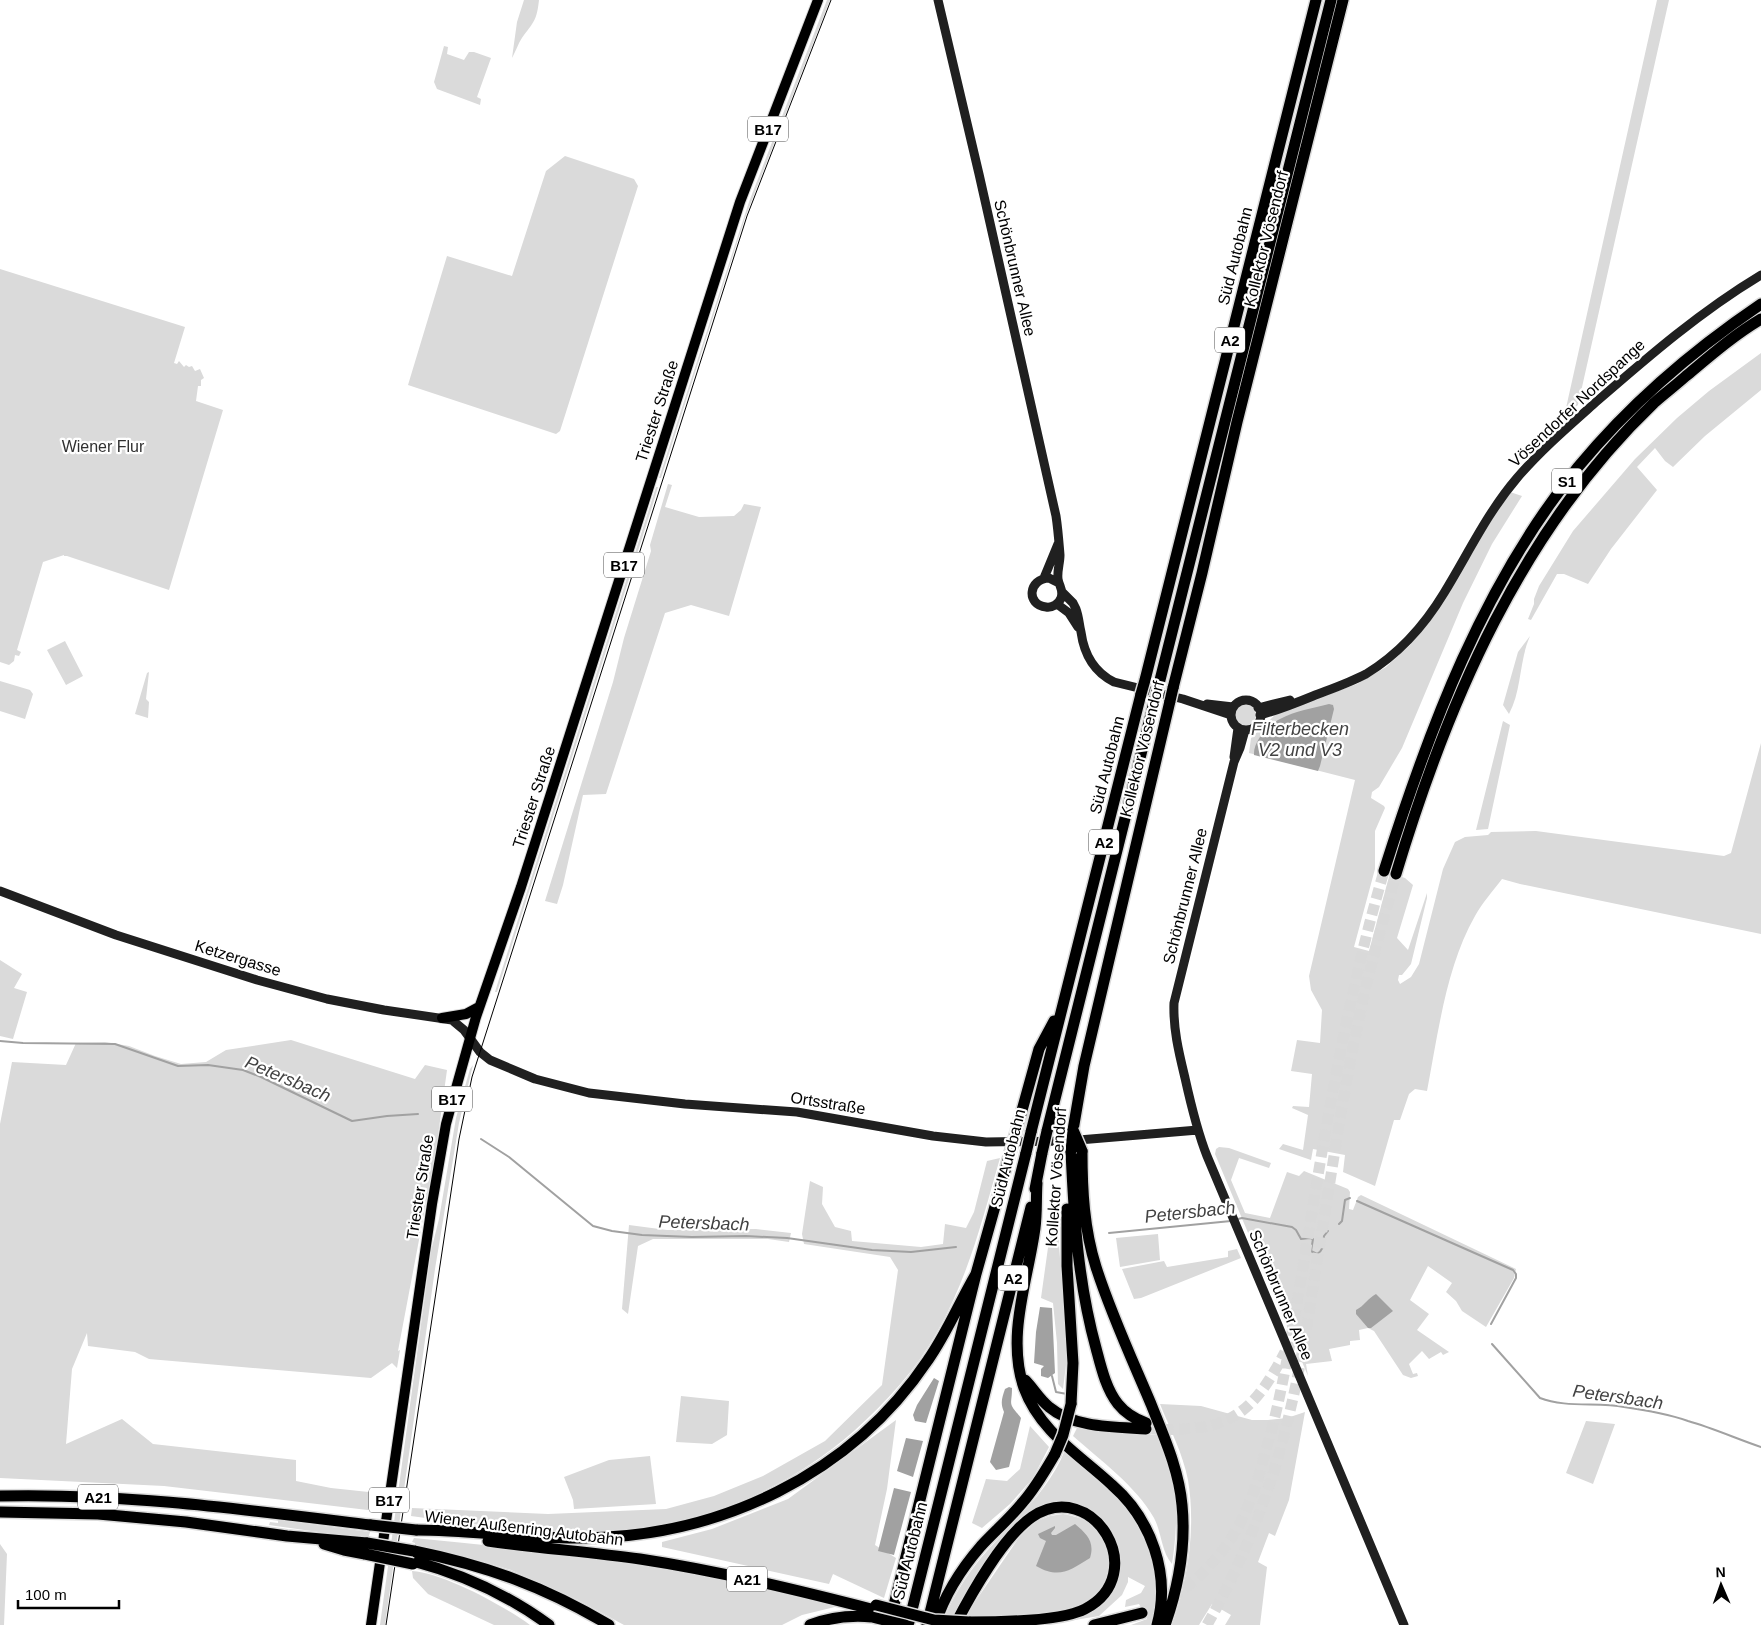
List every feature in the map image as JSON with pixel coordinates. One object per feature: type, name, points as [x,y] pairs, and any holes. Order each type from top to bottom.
[{"type":"highway","name":"Süd Autobahn","points":[[914,1624],[1062,1006],[1316,0]]},
{"type":"highway","name":"Süd Autobahn","points":[[914,1624],[1036,1182],[1158,684],[1331,0]]},
{"type":"highway","name":"Kollektor Vösendorf","points":[[935,1625],[947,1595],[966,1565],[980,1547],[1022,1504],[1039,1481],[1055,1454],[1063,1435],[1071,1404],[1073,1363],[1066,1239],[1076,1151],[1073,1130],[1084,1066],[1237,422],[1343,0]]},
{"type":"highway","name":"S1","points":[[1384,871],[1420,763],[1458,669],[1482,618],[1528,536],[1578,467],[1644,396],[1679,365],[1730,325],[1761,304]]},
{"type":"highway","name":"S1","points":[[1396,874],[1422,794],[1456,707],[1501,609],[1538,543],[1588,475],[1655,402],[1718,349],[1761,319]]},
{"type":"highway","points":[[889,1625],[976,1274],[1039,1049],[1062,1006]]},
{"type":"highway","points":[[1076,1151],[1091,1248],[1106,1294],[1169,1448],[1177,1476],[1182,1506],[1183,1534],[1180,1565],[1165,1625]]},
{"type":"highway","points":[[1021,1376],[1044,1403],[1060,1414],[1070,1418],[1094,1424],[1146,1426],[1130,1416],[1114,1398],[1097,1352],[1090,1326],[1078,1267],[1073,1212],[1076,1151]]},
{"type":"highway","points":[[1036,1182],[1035,1226],[1018,1331],[1018,1361],[1021,1376],[1030,1402],[1048,1428],[1067,1447],[1113,1485],[1132,1505],[1146,1528],[1157,1556],[1161,1579],[1157,1625]]},
{"type":"highway","points":[[416,1530],[564,1538],[634,1535],[700,1523],[734,1512],[776,1494],[820,1468],[860,1437],[898,1399],[928,1361],[947,1330],[976,1274]]},
{"type":"highway","name":"Wiener Außenring Autobahn","points":[[0,1496],[129,1499],[236,1508],[416,1530],[708,1571],[770,1584],[874,1611]]},
{"type":"highway","points":[[810,1625],[833,1618],[874,1611],[934,1620],[969,1622],[1066,1615],[1082,1611],[1091,1606],[1106,1592],[1114,1571],[1112,1542],[1095,1520],[1076,1510],[1051,1509],[1031,1518],[1011,1538],[986,1572],[955,1625]]},
{"type":"highway","name":"A21","points":[[0,1512],[98,1514],[186,1522],[287,1536],[366,1550]]},
{"type":"highway","points":[[287,1536],[324,1544],[413,1558],[474,1565],[521,1581],[556,1596],[609,1625]]},
{"type":"highway","points":[[413,1558],[476,1585],[512,1604],[543,1625]]},
{"type":"highway","points":[[413,1558],[485,1586],[508,1598],[549,1625]]},
{"type":"highway","points":[[874,1611],[914,1624],[931,1625]]},
{"type":"highway","points":[[1094,1625],[1142,1613]]},
{"type":"main road","name":"Triester Straße","points":[[371,1625],[441,1150],[451,1103],[470,1036],[521,887],[740,202],[818,0]]},
{"type":"main road","name":"Schönbrunner Allee","points":[[938,0],[1054,506],[1060,556],[1059,583],[1062,592],[1076,609],[1085,651],[1090,661],[1106,678],[1114,682],[1232,711]]},
{"type":"main road","name":"Vösendorfer Nordspange","points":[[1232,711],[1238,703],[1246,701],[1255,704],[1259,711],[1313,696],[1343,685],[1388,659],[1426,621],[1498,502],[1546,447],[1672,337],[1713,306],[1761,275]]},
{"type":"main road","name":"Schönbrunner Allee","points":[[1058,544],[1044,578],[1033,587],[1034,599],[1038,605],[1045,607],[1057,604],[1069,613],[1081,632]]},
{"type":"main road","points":[[1044,578],[1051,578],[1059,583]]},
{"type":"main road","points":[[1057,604],[1062,592]]},
{"type":"main road","points":[[1232,711],[1234,724],[1242,729],[1252,728],[1257,725],[1259,711]]},
{"type":"main road","name":"Schönbrunner Allee","points":[[1242,729],[1240,748],[1234,762],[1174,1003],[1173,1018],[1177,1044],[1198,1130],[1404,1625]]},
{"type":"main road","name":"Ketzergasse","points":[[0,891],[112,934],[257,980],[327,999],[442,1018],[456,1022],[470,1036]]},
{"type":"main road","points":[[442,1018],[466,1014],[480,1007]]},
{"type":"main road","name":"Ortsstraße","points":[[470,1036],[483,1055],[508,1068],[560,1086],[610,1096],[685,1104],[797,1112],[933,1136],[994,1143],[1067,1141],[1198,1130]]},
{"type":"green space","points":[[524,0],[539,0],[533,23],[521,40],[512,58],[517,22]]},
{"type":"green space","points":[[827,0],[830,0],[745,218],[664,469],[661,478],[659,478],[749,202]]},
{"type":"green space","points":[[1657,0],[1669,0],[1578,405],[1564,417]]},
{"type":"green space","points":[[444,46],[448,47],[447,54],[464,60],[469,52],[491,58],[477,97],[481,99],[480,105],[437,89],[434,82]]},
{"type":"green space","points":[[565,156],[634,179],[638,186],[560,431],[556,434],[408,385],[447,256],[512,276],[546,171]]},
{"type":"green space","name":"Wiener Flur","points":[[0,269],[185,327],[174,363],[177,364],[179,361],[184,367],[186,365],[192,366],[195,371],[200,369],[204,378],[201,380],[201,386],[198,386],[196,401],[223,410],[169,590],[64,555],[43,562],[17,650],[21,652],[19,656],[15,655],[14,661],[9,665],[0,662]]},
{"type":"green space","points":[[1761,353],[1761,390],[1705,436],[1673,467],[1665,461],[1655,448],[1637,467],[1657,490],[1611,549],[1588,584],[1564,574],[1557,574],[1531,620],[1528,619],[1539,586],[1573,531],[1635,459],[1677,418],[1709,391]]},
{"type":"green space","points":[[668,484],[672,485],[665,507],[699,517],[734,516],[741,510],[744,504],[761,507],[729,616],[691,605],[665,613],[606,794],[583,795],[557,904],[545,901],[613,682],[624,638],[651,551],[650,545]]},
{"type":"green space","points":[[656,487],[658,487],[653,504],[497,992],[495,992],[499,979]]},
{"type":"green space","points":[[1510,492],[1522,496],[1492,544],[1463,603],[1402,748],[1379,787],[1372,792],[1371,798],[1385,808],[1375,831],[1375,869],[1354,947],[1369,951],[1390,873],[1405,878],[1413,885],[1397,938],[1408,950],[1427,893],[1411,964],[1402,975],[1399,975],[1398,980],[1400,984],[1411,977],[1419,964],[1443,869],[1455,842],[1465,837],[1488,835],[1491,832],[1536,831],[1724,856],[1731,853],[1761,743],[1761,934],[1502,879],[1478,911],[1465,936],[1444,1001],[1427,1091],[1415,1089],[1409,1094],[1400,1120],[1394,1120],[1375,1186],[1343,1172],[1345,1155],[1313,1149],[1311,1160],[1279,1149],[1283,1144],[1303,1150],[1308,1115],[1292,1108],[1293,1106],[1309,1107],[1312,1074],[1291,1071],[1297,1040],[1320,1043],[1322,1010],[1311,990],[1309,976],[1355,780],[1249,753],[1251,738],[1277,713],[1357,684],[1386,667],[1410,645],[1432,618],[1480,535]]},
{"type":"green space","points":[[1530,636],[1526,646],[1516,695],[1509,714],[1503,705],[1518,652]]},
{"type":"green space","points":[[65,641],[83,676],[66,685],[47,650]]},
{"type":"green space","points":[[149,672],[146,699],[149,702],[148,718],[135,714],[147,673]]},
{"type":"green space","points":[[0,681],[30,690],[33,694],[25,719],[0,711]]},
{"type":"green space","points":[[1245,704],[1253,707],[1256,715],[1253,723],[1245,726],[1237,723],[1234,715],[1237,707]]},
{"type":"green space","points":[[1503,721],[1510,725],[1488,829],[1476,830]]},
{"type":"green space","points":[[0,960],[22,974],[14,988],[27,992],[13,1039],[0,1036]]},
{"type":"green space","points":[[291,1040],[415,1079],[425,1065],[447,1070],[436,1150],[398,1351],[400,1350],[397,1368],[392,1363],[371,1378],[149,1359],[135,1352],[88,1346],[87,1333],[72,1369],[66,1444],[122,1419],[153,1444],[296,1460],[296,1481],[331,1488],[378,1493],[376,1511],[164,1486],[0,1478],[0,1124],[12,1062],[66,1065],[76,1043],[105,1042],[129,1046],[181,1064],[206,1062],[226,1050]]},
{"type":"green space","points":[[473,1065],[459,1123],[435,1269],[385,1625],[380,1625],[431,1251],[439,1219],[456,1118],[470,1069]]},
{"type":"green space","points":[[1219,1147],[1229,1148],[1271,1163],[1269,1168],[1239,1158],[1231,1180],[1245,1213],[1270,1218],[1287,1172],[1299,1176],[1304,1171],[1348,1189],[1350,1192],[1349,1209],[1353,1210],[1358,1197],[1361,1195],[1516,1269],[1514,1278],[1486,1327],[1462,1311],[1456,1301],[1446,1292],[1452,1283],[1428,1266],[1410,1300],[1429,1314],[1417,1330],[1449,1352],[1443,1355],[1441,1352],[1429,1359],[1422,1351],[1409,1364],[1413,1374],[1417,1373],[1418,1376],[1411,1378],[1403,1375],[1374,1331],[1368,1328],[1359,1330],[1360,1340],[1350,1341],[1350,1345],[1329,1349],[1332,1361],[1306,1364],[1308,1376],[1215,1154],[1216,1149]]},
{"type":"green space","points":[[1000,1158],[966,1269],[948,1311],[929,1346],[900,1385],[878,1409],[831,1450],[806,1467],[754,1496],[726,1507],[668,1523],[638,1528],[553,1531],[496,1527],[411,1516],[412,1508],[548,1514],[666,1509],[714,1496],[763,1476],[825,1441],[882,1385],[898,1270],[890,1257],[804,1244],[802,1234],[810,1181],[823,1187],[822,1204],[835,1227],[851,1231],[852,1241],[921,1247],[943,1244],[945,1224],[966,1228],[974,1212],[987,1161]]},
{"type":"green space","points":[[629,1225],[667,1230],[756,1229],[791,1233],[789,1242],[768,1239],[653,1239],[638,1246],[628,1314],[622,1309]]},
{"type":"green space","points":[[1051,1226],[1058,1230],[1067,1357],[1063,1389],[1058,1384],[1057,1343],[1053,1303],[1041,1298]]},
{"type":"green space","points":[[1158,1234],[1160,1260],[1120,1267],[1116,1238]]},
{"type":"green space","points":[[1237,1249],[1241,1258],[1141,1298],[1134,1299],[1122,1269],[1164,1261],[1167,1267],[1228,1257],[1228,1251]]},
{"type":"green space","points":[[681,1396],[729,1401],[727,1435],[712,1444],[676,1442]]},
{"type":"green space","points":[[1160,1404],[1201,1406],[1252,1420],[1287,1418],[1305,1412],[1289,1500],[1275,1536],[1269,1533],[1258,1562],[1267,1567],[1260,1625],[1225,1625],[1231,1615],[1212,1604],[1199,1625],[1172,1625],[1178,1608],[1189,1554],[1191,1535],[1190,1498],[1183,1461]]},
{"type":"green space","points":[[896,1420],[887,1489],[875,1545],[896,1558],[884,1598],[833,1574],[829,1584],[662,1547],[662,1542],[712,1529],[788,1499]]},
{"type":"green space","points":[[1586,1421],[1615,1424],[1593,1484],[1566,1473]]},
{"type":"green space","points":[[1030,1426],[1049,1447],[1033,1478],[1010,1504],[982,1528],[972,1523],[986,1479],[1007,1481],[1020,1469]]},
{"type":"green space","points":[[1077,1428],[1157,1435],[1169,1463],[1176,1501],[1176,1526],[1172,1564],[1168,1559],[1157,1524],[1146,1506],[1128,1484],[1073,1436]]},
{"type":"green space","points":[[1065,1450],[1115,1496],[1140,1529],[1149,1548],[1155,1570],[1156,1598],[1151,1625],[1131,1625],[1147,1619],[1139,1604],[1125,1607],[1126,1600],[1141,1593],[1145,1586],[1128,1577],[1128,1582],[1122,1595],[1099,1616],[1050,1624],[1014,1625],[1090,1610],[1117,1560],[1117,1544],[1107,1527],[1098,1517],[1089,1510],[1079,1506],[1058,1503],[1036,1510],[1025,1516],[955,1615],[946,1614],[970,1572],[1038,1495]]},
{"type":"green space","points":[[650,1456],[656,1504],[574,1509],[573,1500],[564,1477],[609,1460]]},
{"type":"green space","points":[[1063,1514],[1088,1522],[1096,1529],[1103,1540],[1109,1564],[1105,1581],[1095,1595],[1069,1609],[1008,1615],[966,1615],[1020,1536],[1037,1521]]},
{"type":"green space","points":[[278,1520],[370,1532],[368,1539],[269,1525],[270,1522],[278,1523]]},
{"type":"green space","points":[[414,1538],[552,1552],[656,1567],[728,1580],[839,1606],[802,1615],[782,1625],[624,1625],[578,1600],[511,1570],[415,1546],[415,1543],[412,1542]]},
{"type":"green space","points":[[0,1544],[7,1554],[4,1625],[0,1625]]},
{"type":"green space","points":[[412,1571],[425,1573],[457,1584],[490,1600],[530,1625],[494,1625],[428,1594],[413,1578]]},
{"type":"water","name":"Filterbecken V2 und V3","points":[[1329,704],[1333,705],[1334,709],[1318,771],[1254,755],[1259,739],[1266,729],[1275,722],[1298,712]]},
{"type":"water","points":[[1376,1294],[1393,1311],[1371,1328],[1368,1328],[1356,1314],[1356,1310]]},
{"type":"water","points":[[1040,1307],[1052,1308],[1055,1373],[1048,1378],[1041,1376],[1041,1369],[1044,1366],[1034,1363]]},
{"type":"water","points":[[934,1378],[939,1381],[926,1423],[915,1421],[913,1415],[917,1405]]},
{"type":"water","points":[[1012,1388],[1012,1406],[1021,1418],[1009,1467],[996,1470],[990,1462],[1004,1412],[1002,1398],[1005,1389]]},
{"type":"water","points":[[906,1438],[923,1441],[913,1477],[897,1471]]},
{"type":"water","points":[[894,1488],[911,1492],[894,1555],[878,1551]]},
{"type":"water","points":[[1075,1524],[1083,1531],[1091,1543],[1090,1558],[1070,1570],[1058,1573],[1036,1566],[1046,1541],[1040,1538],[1038,1534],[1055,1526],[1051,1533],[1056,1535]]},
{"type":"waterway","name":"Petersbach","points":[[0,1041],[115,1044],[178,1066],[208,1065],[243,1070],[352,1121],[418,1114]]},
{"type":"waterway","name":"Petersbach","points":[[481,1139],[509,1157],[593,1226],[612,1231],[642,1235],[787,1238],[872,1250],[911,1252],[956,1247]]},
{"type":"waterway","name":"Petersbach","points":[[1339,1224],[1342,1221],[1345,1200],[1350,1198]]},
{"type":"waterway","name":"Petersbach","points":[[1357,1201],[1513,1270],[1516,1278],[1491,1324]]},
{"type":"waterway","name":"Petersbach","points":[[1238,1219],[1242,1218],[1292,1227],[1301,1239],[1313,1239],[1311,1251],[1317,1254],[1322,1249],[1324,1236],[1328,1231]]},
{"type":"waterway","name":"Petersbach","points":[[1109,1233],[1231,1221]]},
{"type":"waterway","name":"Petersbach","points":[[1492,1344],[1540,1398],[1560,1403],[1614,1406],[1657,1412],[1761,1447]]},
{"type":"waterway","points":[[1052,1376],[1056,1392],[1067,1394]]},
{"type":"tunnel","points":[[1142,1613],[1170,1598],[1206,1570],[1235,1532],[1255,1486],[1283,1382],[1338,1062],[1359,966],[1384,871]]},
{"type":"tunnel","points":[[1207,1625],[1234,1574],[1245,1548],[1266,1494],[1283,1439],[1296,1386],[1341,1110],[1355,1038],[1372,961],[1396,874]]},
{"type":"tunnel","points":[[1146,1429],[1195,1428],[1231,1418],[1246,1408],[1259,1394],[1272,1376],[1285,1352]]},
{"type":"tram line","points":[[386,1625],[459,1139],[472,1077],[747,216],[831,0]]}]
